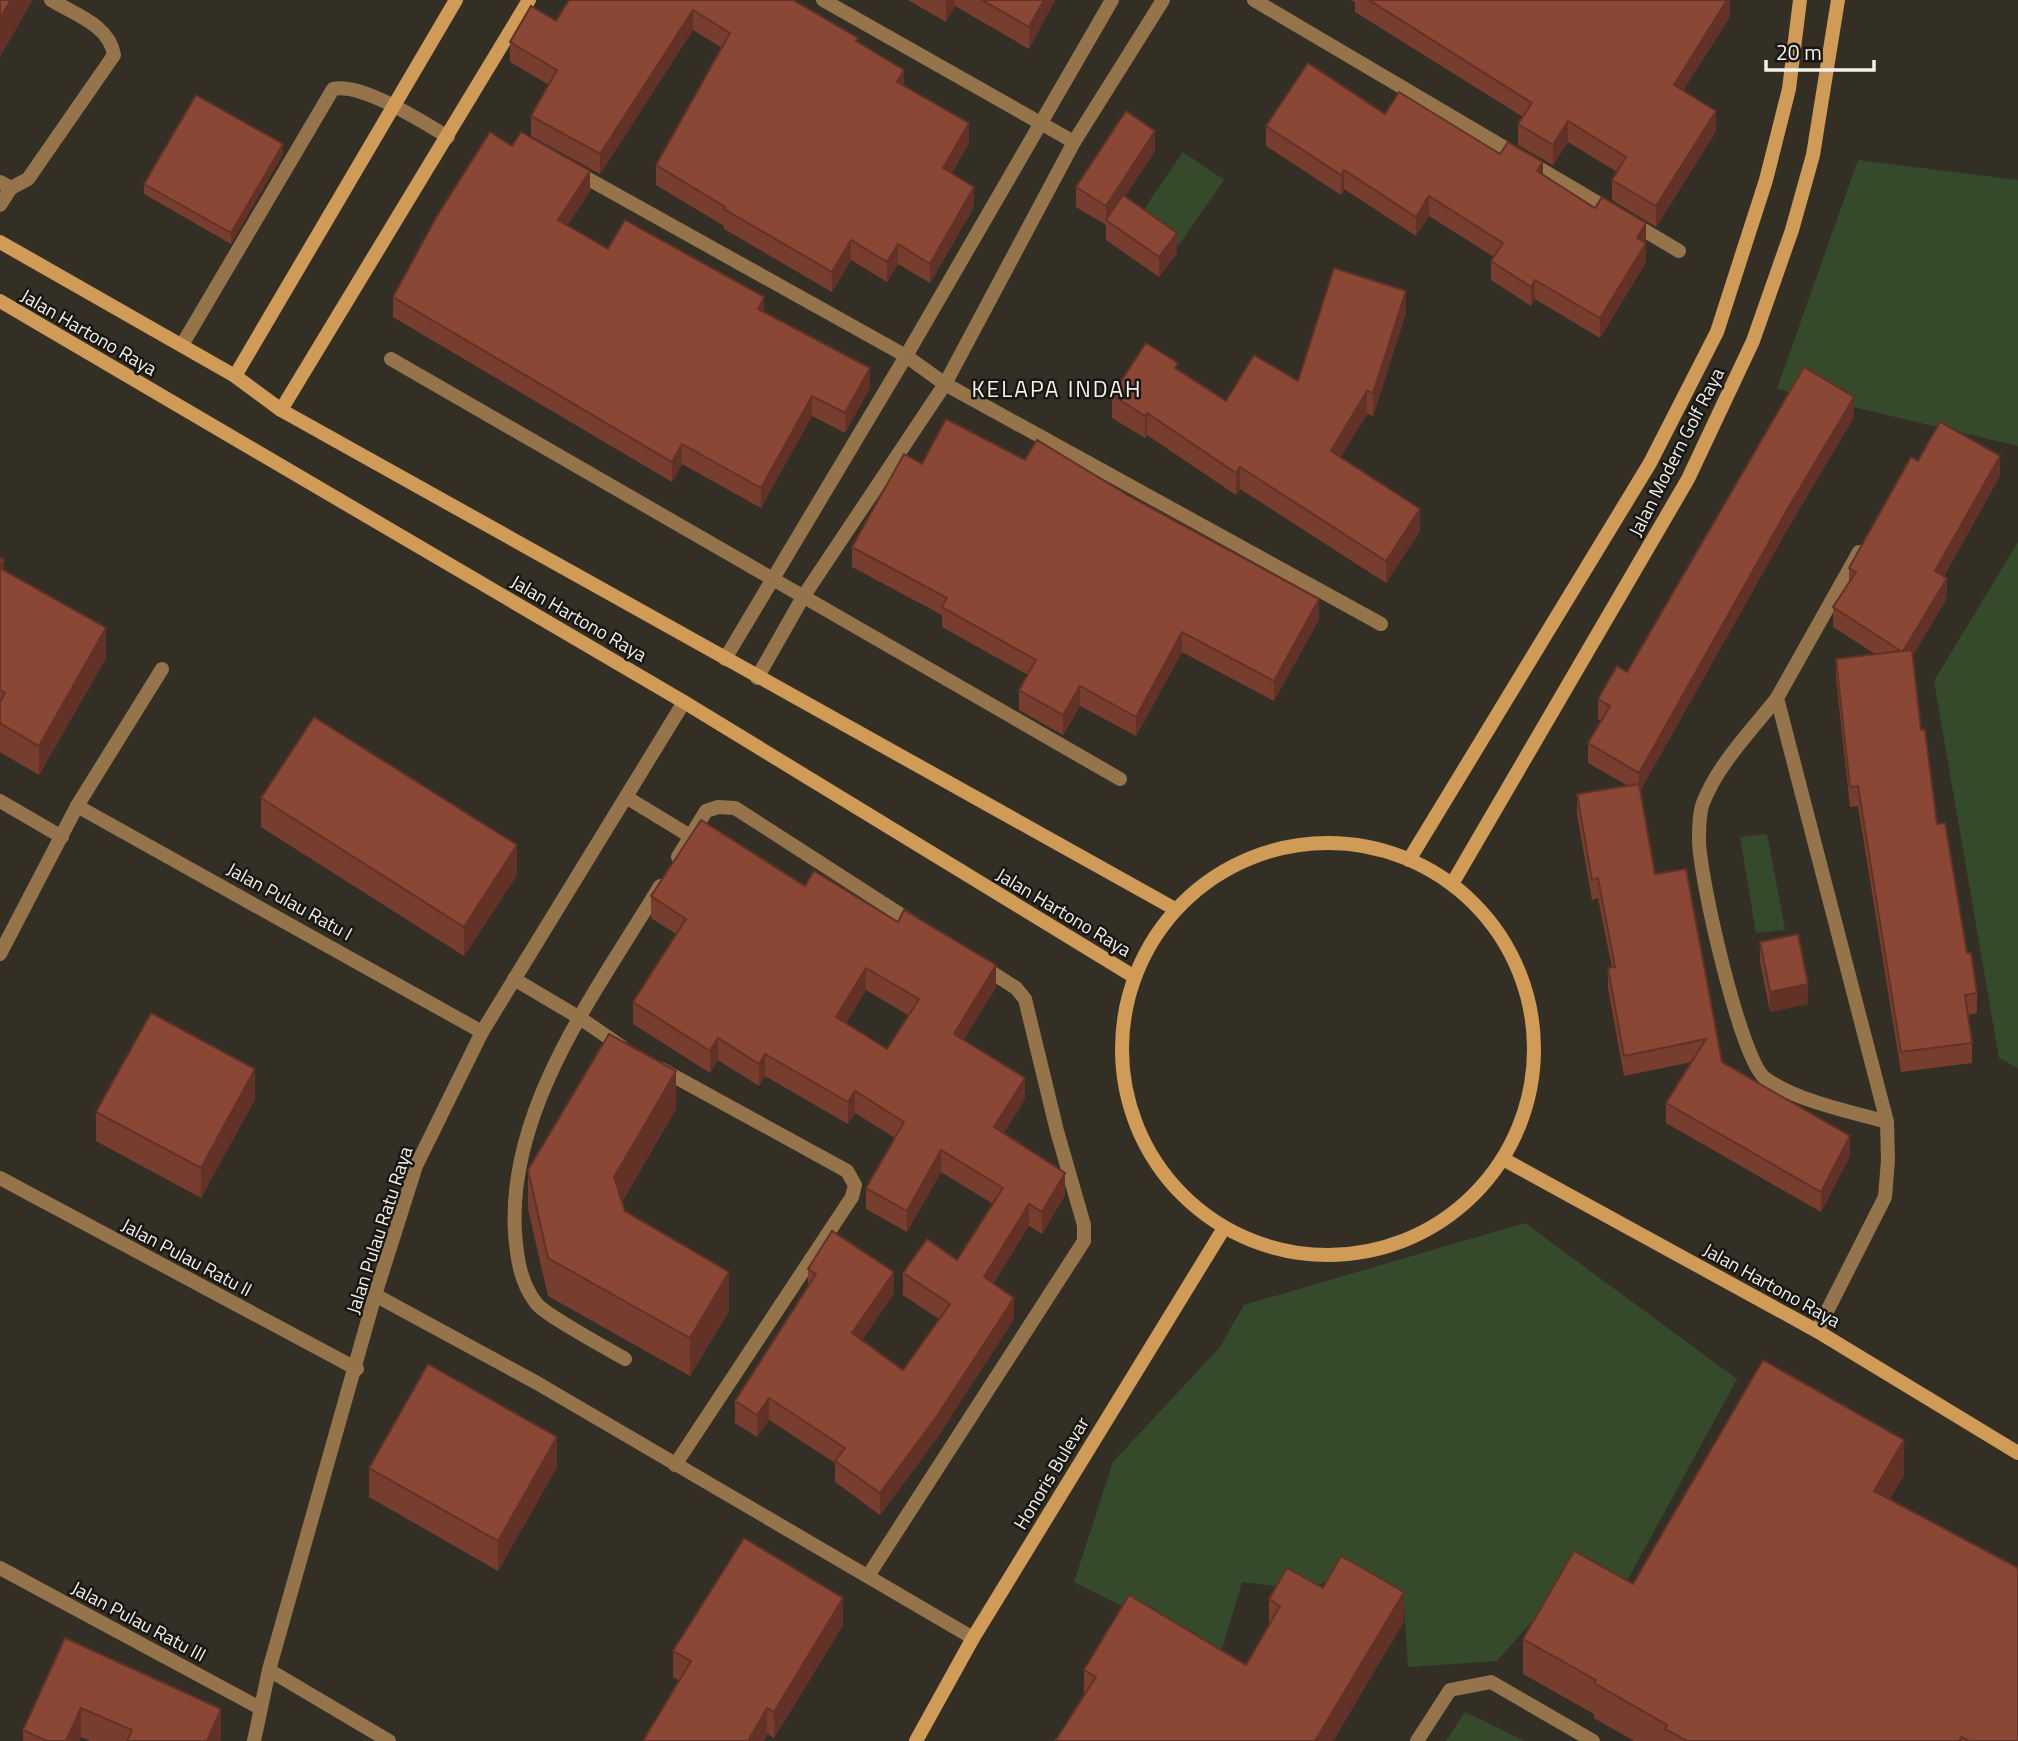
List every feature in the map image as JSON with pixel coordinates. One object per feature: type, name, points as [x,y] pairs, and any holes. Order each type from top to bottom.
[{"type":"street","points":[[0,205],[6,185],[28,179],[114,55],[112,42],[105,32],[51,0]]},
{"type":"street","points":[[235,376],[456,0]]},
{"type":"street","points":[[281,410],[529,0]]},
{"type":"street","points":[[823,0],[1074,142]]},
{"type":"street","points":[[725,659],[906,356],[1112,0]]},
{"type":"street","points":[[758,678],[803,597],[945,384],[1074,142],[1163,0]]},
{"type":"street","points":[[1254,0],[1679,251]]},
{"type":"street","name":"Jalan Modern Golf Raya","points":[[1409,860],[1650,463],[1717,332],[1770,167],[1789,89],[1800,0]]},
{"type":"street","name":"Jalan Modern Golf Raya","points":[[1452,884],[1688,479],[1753,341],[1792,230],[1814,155],[1838,0]]},
{"type":"street","points":[[182,345],[333,89],[342,87],[395,105],[448,137]]},
{"type":"street","points":[[566,166],[906,356],[945,384],[1381,624]]},
{"type":"street","name":"Jalan Hartono Raya","points":[[0,242],[235,376],[281,410],[1175,909]]},
{"type":"street","name":"Jalan Hartono Raya","points":[[0,302],[684,702],[1133,976]]},
{"type":"street","points":[[391,359],[1119,779]]},
{"type":"street","points":[[1869,533],[1777,698],[1720,771],[1702,805],[1699,841],[1738,1027],[1751,1060],[1764,1078],[1826,1104],[1887,1122]]},
{"type":"street","points":[[0,954],[78,806],[162,669]]},
{"type":"street","points":[[1777,698],[1887,1122],[1885,1197],[1817,1331]]},
{"type":"street","name":"Jalan Pulau Ratu Raya","points":[[254,1741],[269,1670],[357,1369],[376,1294],[416,1166],[482,1032],[684,702]]},
{"type":"street","points":[[626,797],[690,836]]},
{"type":"street","points":[[0,802],[62,837]]},
{"type":"street","name":"Jalan Pulau Ratu I","points":[[78,806],[482,1032]]},
{"type":"street","points":[[625,1359],[537,1305],[521,1275],[516,1253],[514,1190],[522,1147],[535,1110],[580,1018],[705,811],[718,807],[734,808],[934,935]]},
{"type":"street","points":[[1326,843],[1369,847],[1409,860],[1452,884],[1484,914],[1509,950],[1526,990],[1534,1034],[1533,1077],[1522,1120],[1503,1159],[1469,1200],[1427,1231],[1377,1250],[1325,1256],[1272,1249],[1224,1228],[1178,1192],[1144,1145],[1124,1091],[1120,1033],[1133,976],[1175,909],[1207,881],[1244,860],[1284,848],[1326,843]]},
{"type":"street","points":[[868,1576],[1084,1241],[1084,1225],[1057,1132],[1025,999],[1016,988],[969,958]]},
{"type":"street","points":[[514,979],[580,1018],[604,1038],[847,1171],[855,1185],[852,1197],[675,1465]]},
{"type":"street","name":"Jalan Hartono Raya","points":[[1503,1159],[1817,1331],[2018,1453]]},
{"type":"street","name":"Jalan Pulau Ratu II","points":[[0,1178],[357,1369]]},
{"type":"street","name":"Honoris Bulevar","points":[[916,1741],[973,1638],[1224,1228]]},
{"type":"street","points":[[376,1294],[537,1383],[973,1638]]},
{"type":"street","name":"Jalan Pulau Ratu III","points":[[0,1568],[260,1708]]},
{"type":"street","points":[[269,1670],[389,1741]]},
{"type":"street","points":[[1417,1741],[1450,1690],[1491,1682],[1593,1741]]},
{"type":"green space","points":[[1183,152],[1224,180],[1179,245],[1138,218]]},
{"type":"green space","points":[[1858,160],[2018,180],[2018,446],[1777,389]]},
{"type":"green space","points":[[2018,542],[2018,1068],[1999,1058],[1934,681]]},
{"type":"green space","points":[[1767,834],[1785,930],[1756,933],[1740,837]]},
{"type":"green space","points":[[1525,1223],[1737,1379],[1622,1590],[1575,1573],[1497,1661],[1408,1667],[1403,1590],[1340,1571],[1312,1590],[1242,1582],[1220,1656],[1074,1582],[1113,1462],[1220,1347],[1244,1305]]},
{"type":"green space","points":[[1465,1712],[1525,1741],[1446,1741]]},
{"type":"building","points":[[0,0],[11,0],[0,18]]},
{"type":"building","points":[[569,0],[793,0],[858,38],[856,41],[904,70],[897,82],[969,123],[943,168],[974,187],[930,264],[898,244],[887,262],[851,240],[832,272],[724,209],[725,207],[656,165],[730,33],[693,10],[600,154],[531,116],[557,70],[510,42],[531,6],[556,21]]},
{"type":"building","points":[[982,0],[1044,0],[1029,27]]},
{"type":"building","points":[[1369,0],[1727,0],[1674,85],[1716,111],[1656,206],[1612,180],[1626,157],[1568,121],[1553,145],[1518,124],[1532,103]]},
{"type":"building","points":[[1308,63],[1385,114],[1399,92],[1500,154],[1508,142],[1543,162],[1537,171],[1595,208],[1602,197],[1646,223],[1637,238],[1646,243],[1600,318],[1535,280],[1531,287],[1491,261],[1503,243],[1429,196],[1416,217],[1344,170],[1341,175],[1266,126]]},
{"type":"building","points":[[196,95],[283,144],[231,233],[144,184]]},
{"type":"building","points":[[1126,111],[1155,131],[1106,206],[1076,187]]},
{"type":"building","points":[[490,132],[512,146],[521,132],[590,171],[558,220],[608,249],[625,220],[764,297],[758,309],[870,368],[845,413],[812,396],[761,488],[682,444],[672,462],[393,297],[437,216]]},
{"type":"building","points":[[1123,195],[1177,233],[1159,257],[1106,220]]},
{"type":"building","points":[[1334,268],[1406,291],[1373,393],[1367,391],[1331,451],[1420,509],[1386,561],[1240,467],[1236,473],[1147,413],[1145,416],[1112,395],[1146,343],[1178,363],[1175,368],[1226,401],[1254,355],[1298,381]]},
{"type":"building","points":[[1804,367],[1854,397],[1639,773],[1588,743],[1610,706],[1598,699],[1617,666],[1627,672]]},
{"type":"building","points":[[946,419],[1025,460],[1037,440],[1129,496],[1319,599],[1274,681],[1182,632],[1136,717],[1080,686],[1063,715],[1019,690],[1036,660],[942,607],[947,598],[852,547],[904,454],[922,464]]},
{"type":"building","points":[[1940,422],[2000,456],[1935,571],[1947,578],[1903,651],[1912,650],[1921,730],[1925,730],[1937,824],[1945,823],[1967,953],[1971,953],[1977,993],[1965,995],[1972,1043],[1901,1052],[1858,786],[1850,787],[1836,659],[1901,651],[1833,607],[1856,572],[1849,568],[1911,457],[1918,461]]},
{"type":"building","points":[[0,568],[106,628],[39,746],[0,723],[0,702],[5,693],[0,690]]},
{"type":"building","points":[[314,717],[517,845],[464,927],[261,798]]},
{"type":"building","points":[[1639,784],[1655,874],[1686,869],[1722,1062],[1850,1136],[1821,1192],[1666,1103],[1706,1039],[1624,1056],[1608,968],[1615,967],[1598,878],[1592,880],[1577,794]]},
{"type":"building","points":[[701,820],[805,886],[814,871],[898,922],[904,910],[996,965],[954,1034],[1025,1078],[994,1127],[1065,1173],[1042,1212],[1029,1204],[984,1277],[1014,1298],[937,1416],[880,1493],[835,1461],[845,1448],[769,1398],[757,1415],[735,1401],[816,1274],[808,1269],[832,1231],[894,1272],[852,1333],[903,1370],[950,1304],[903,1273],[927,1239],[957,1260],[1003,1188],[941,1150],[907,1211],[866,1188],[904,1122],[855,1091],[848,1102],[765,1054],[759,1064],[718,1038],[710,1051],[633,1002],[686,919],[651,896]],"holes":[[[866,968],[919,999],[887,1049],[836,1017]]]},
{"type":"building","points":[[1798,934],[1808,984],[1770,992],[1760,942]]},
{"type":"building","points":[[151,1013],[255,1069],[201,1168],[96,1112]]},
{"type":"building","points":[[609,1034],[676,1071],[614,1177],[625,1211],[729,1272],[690,1338],[548,1258],[528,1170]]},
{"type":"building","points":[[1763,1360],[1904,1440],[1874,1491],[2018,1568],[2018,1741],[1969,1741],[1962,1737],[1959,1741],[1687,1741],[1665,1729],[1667,1725],[1594,1683],[1596,1680],[1523,1639],[1574,1551],[1633,1584]]},
{"type":"building","points":[[428,1364],[557,1437],[498,1541],[369,1468]]},
{"type":"building","points":[[744,1538],[843,1598],[774,1712],[767,1708],[748,1741],[643,1741],[691,1661],[673,1651]]},
{"type":"building","points":[[1341,1556],[1404,1592],[1315,1741],[1055,1741],[1096,1677],[1084,1670],[1129,1595],[1246,1665],[1280,1606],[1269,1599],[1287,1568],[1323,1588]]},
{"type":"building","points":[[65,1638],[221,1709],[207,1741],[127,1741],[132,1730],[81,1708],[66,1741],[47,1741],[23,1730]]},
{"type":"district","name":"KELAPA INDAH","points":[[1057,389]]}]
